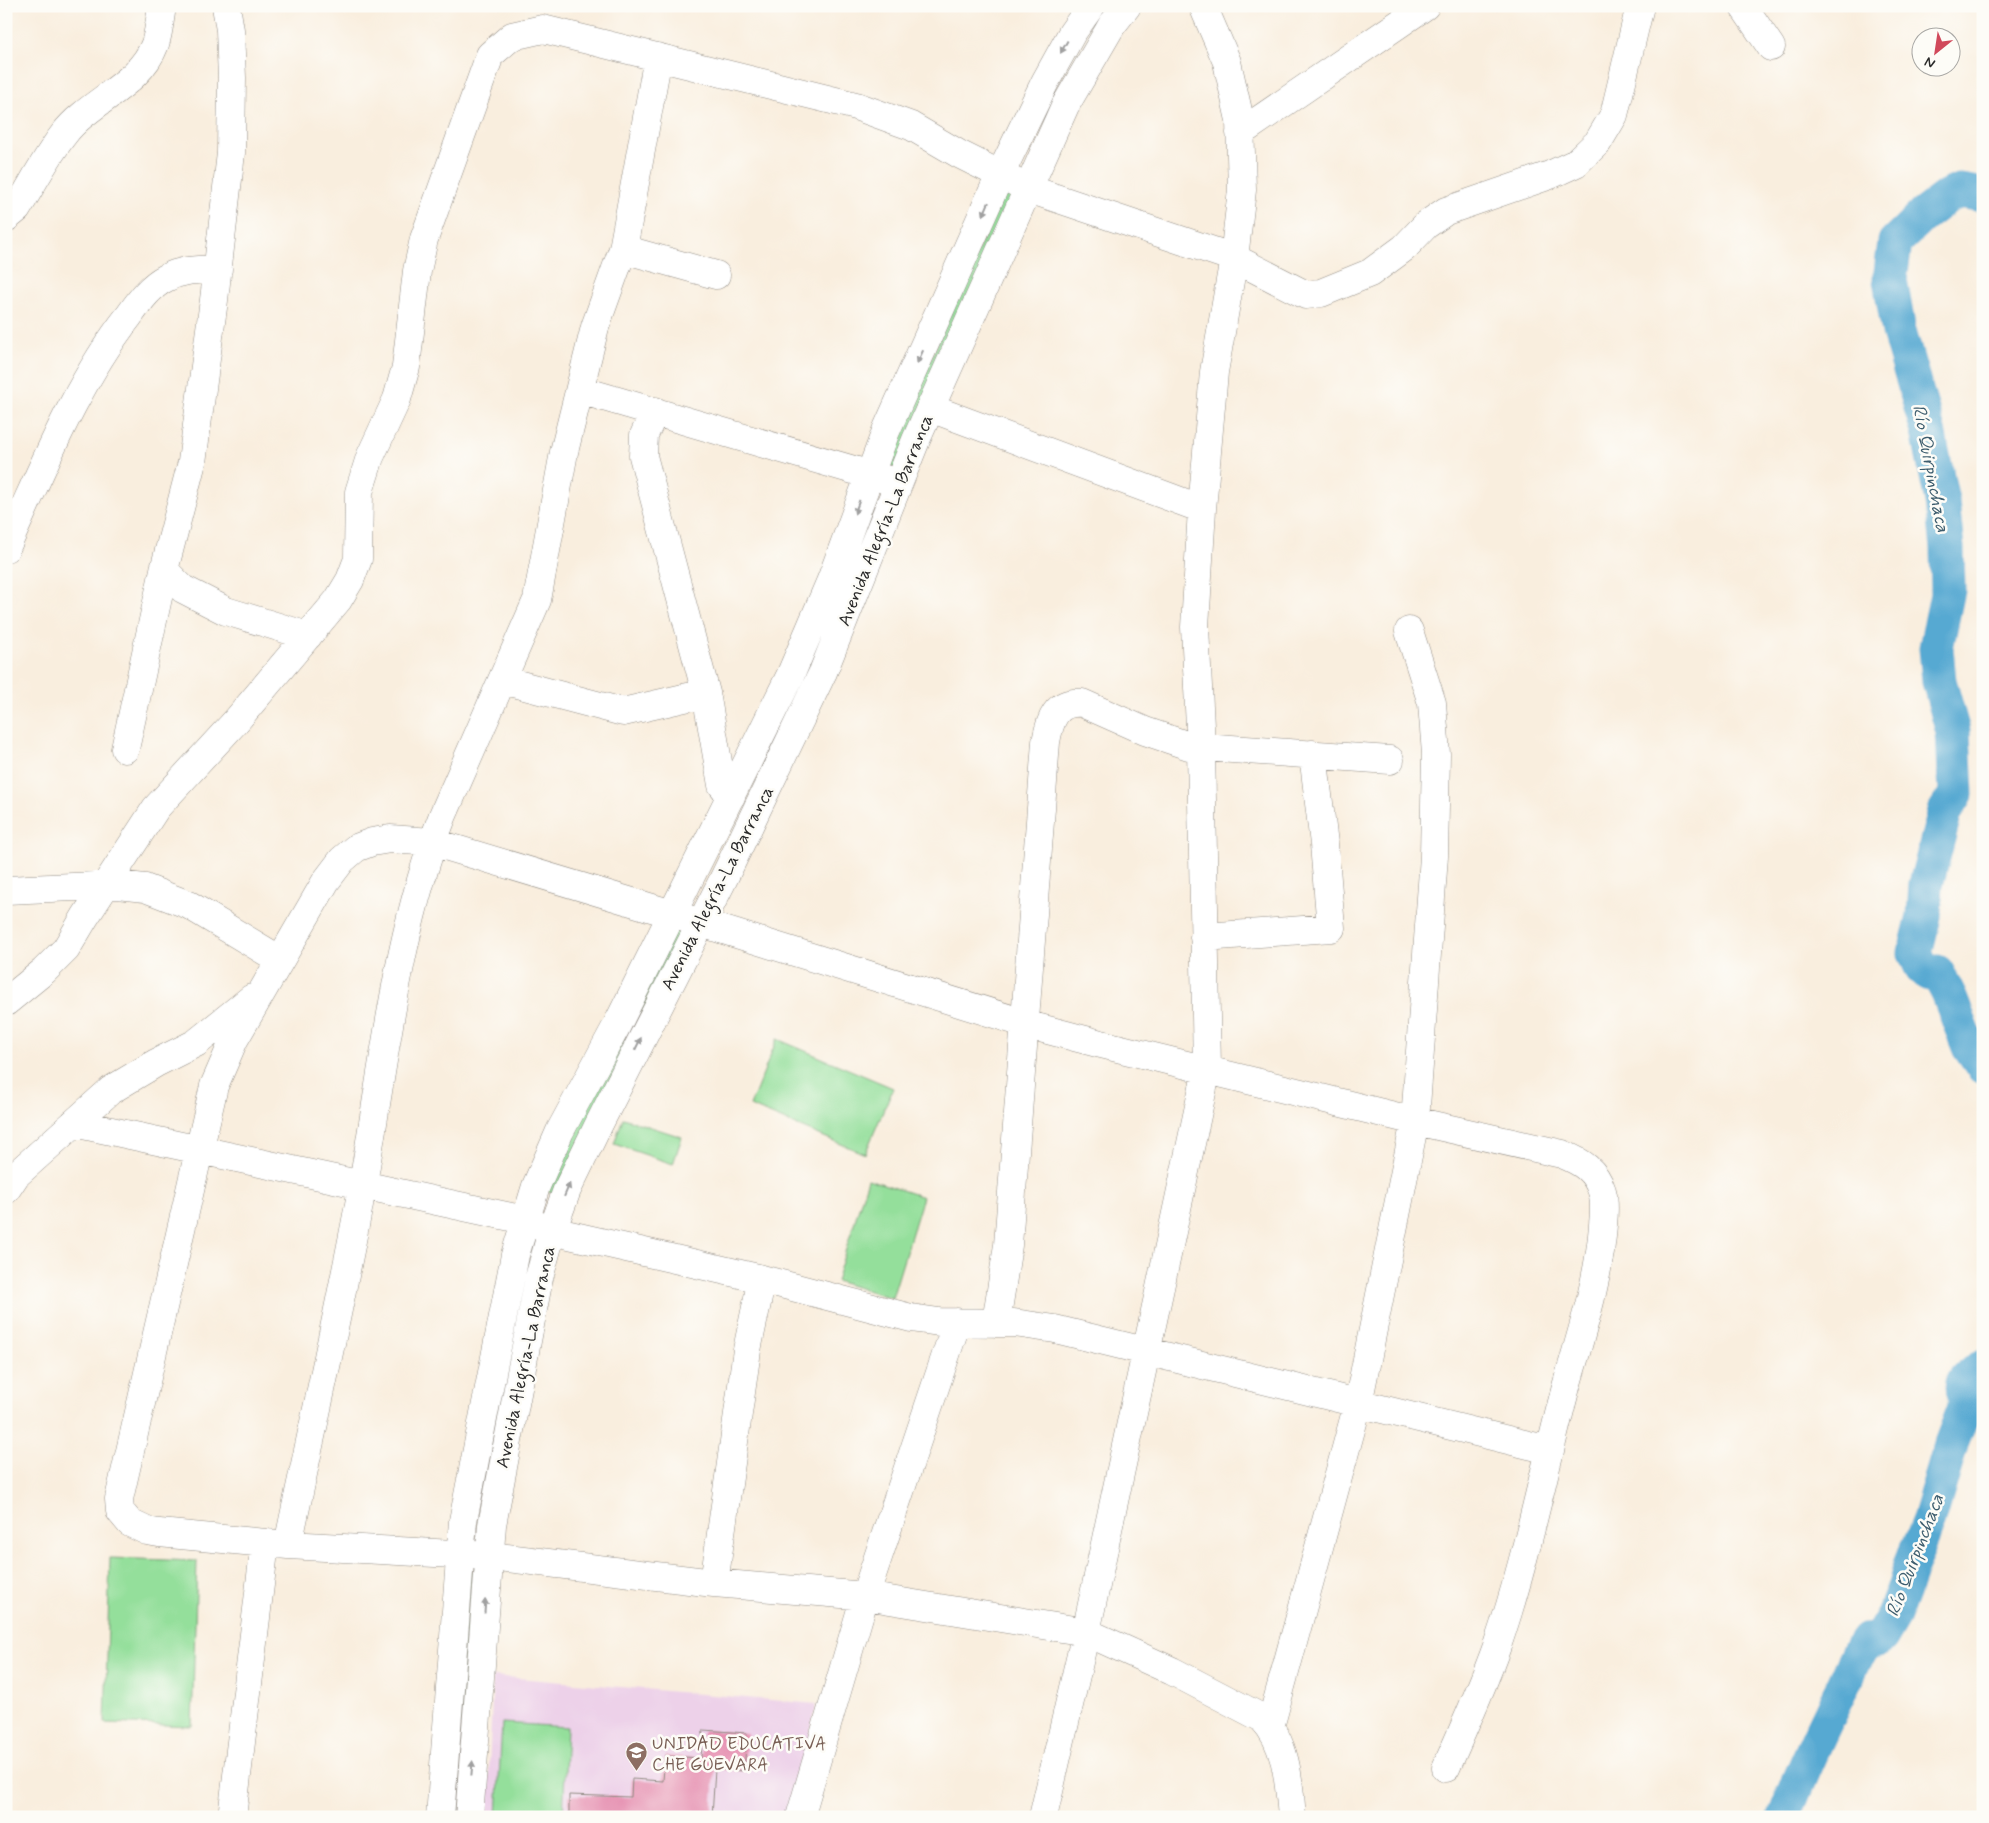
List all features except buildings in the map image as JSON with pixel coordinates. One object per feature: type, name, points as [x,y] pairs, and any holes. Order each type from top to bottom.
[{"type":"street","points":[[6,218],[17,209],[64,134],[87,110],[125,82],[144,64],[155,44],[162,6]]},
{"type":"street","points":[[125,749],[164,570],[192,462],[218,270],[231,153],[232,78],[230,30],[226,6]]},
{"type":"street","name":"Avenida Alegría-La Barranca","points":[[440,1817],[463,1521],[504,1305],[525,1220],[536,1186],[560,1131],[616,1027],[790,676],[810,631],[886,431],[1000,175],[1045,82],[1072,32],[1091,6]]},
{"type":"street","name":"Avenida Alegría-La Barranca","points":[[469,1817],[492,1525],[527,1334],[539,1278],[552,1231],[567,1190],[582,1158],[700,924],[823,672],[930,408],[1066,106],[1112,25],[1127,6]]},
{"type":"street","points":[[1043,1817],[1086,1632],[1207,1069],[1201,747],[1195,627],[1202,509],[1214,372],[1234,258],[1242,190],[1240,120],[1227,62],[1203,6]]},
{"type":"street","points":[[1240,133],[1425,6]]},
{"type":"street","points":[[6,1002],[44,971],[66,949],[156,808],[236,721],[338,600],[350,580],[358,558],[359,492],[370,458],[397,399],[406,367],[417,271],[424,240],[490,55],[512,36],[543,29],[856,106],[911,126],[959,154],[1029,189],[1234,258],[1306,295],[1321,293],[1370,272],[1404,248],[1426,225],[1446,211],[1550,175],[1576,163],[1598,142],[1614,115],[1640,6]]},
{"type":"street","points":[[1743,6],[1771,47]]},
{"type":"street","points":[[232,1817],[277,1544],[362,1184],[412,909],[432,842],[537,600],[564,452],[595,327],[622,249],[658,57]]},
{"type":"street","points":[[622,249],[716,275]]},
{"type":"street","points":[[6,548],[74,401],[113,336],[145,295],[165,278],[183,270],[218,270]]},
{"type":"street","points":[[580,390],[898,483]]},
{"type":"street","points":[[930,408],[1202,509]]},
{"type":"street","points":[[655,411],[644,435],[643,456],[706,693],[722,784],[731,796]]},
{"type":"street","points":[[164,570],[183,589],[226,611],[308,636]]},
{"type":"street","points":[[1270,1727],[1358,1404],[1415,1121],[1434,856],[1436,754],[1432,703],[1409,631]]},
{"type":"street","points":[[502,680],[623,712],[706,693]]},
{"type":"street","points":[[996,1323],[1008,1245],[1046,742],[1052,718],[1064,705],[1072,702],[1082,703],[1173,742],[1201,747],[1390,760]]},
{"type":"street","points":[[1204,937],[1330,928],[1324,844],[1313,754]]},
{"type":"street","points":[[1292,1817],[1286,1767],[1278,1741],[1262,1718],[1132,1652],[1086,1632],[865,1596],[714,1582],[490,1556],[277,1544],[147,1531],[130,1523],[120,1511],[120,1498],[214,1086],[234,1040],[264,987],[326,881],[342,860],[356,848],[372,842],[390,839],[432,842],[1024,1023],[1097,1043],[1415,1121],[1562,1154],[1580,1162],[1594,1175],[1602,1193],[1604,1216],[1602,1246],[1596,1279],[1549,1450],[1526,1551],[1497,1645],[1480,1691],[1446,1768]]},
{"type":"street","points":[[6,890],[106,885],[145,888],[190,905],[280,960]]},
{"type":"street","points":[[6,1190],[16,1175],[111,1090],[196,1042],[264,987]]},
{"type":"street","points":[[74,1123],[525,1220],[552,1231],[762,1279],[911,1318],[1055,1329],[1549,1450]]},
{"type":"street","points":[[714,1582],[747,1350],[762,1279]]},
{"type":"street","points":[[800,1817],[865,1596],[956,1322]]},
{"type":"shaded area","points":[[493,1676],[817,1704],[791,1817],[487,1817]]},
{"type":"green space","points":[[1006,186],[1017,191],[895,468],[885,464]]},
{"type":"green space","points":[[674,931],[683,934],[555,1194],[544,1189]]},
{"type":"green space","points":[[777,1039],[893,1088],[865,1154],[750,1106]]},
{"type":"green space","points":[[623,1118],[682,1137],[673,1164],[614,1144]]},
{"type":"green space","points":[[868,1179],[923,1197],[892,1298],[836,1281]]},
{"type":"green space","points":[[110,1558],[197,1561],[192,1726],[105,1723]]},
{"type":"green space","points":[[475,1571],[458,1817],[449,1817],[465,1572]]},
{"type":"green space","points":[[502,1723],[567,1727],[563,1817],[497,1817]]},
{"type":"waterway","name":"Río Quirpinchaca","points":[[1983,195],[1960,191],[1948,196],[1923,215],[1895,242],[1890,280],[1899,332],[1928,431],[1942,501],[1947,548],[1948,590],[1936,648],[1939,681],[1953,732],[1956,794],[1945,811],[1926,884],[1924,916],[1915,953],[1922,969],[1930,974],[1937,972],[1948,993],[1969,1047],[1983,1067]]},
{"type":"waterway","name":"Río Quirpinchaca","points":[[1785,1817],[1812,1752],[1859,1652],[1866,1641],[1876,1640],[1881,1637],[1894,1615],[1929,1520],[1951,1444],[1964,1410],[1966,1397],[1963,1392],[1963,1383],[1969,1375],[1983,1367]]},
{"type":"place","name":"UNIDAD EDUCATIVA CHE GUEVARA","points":[[636,1772]]}]
